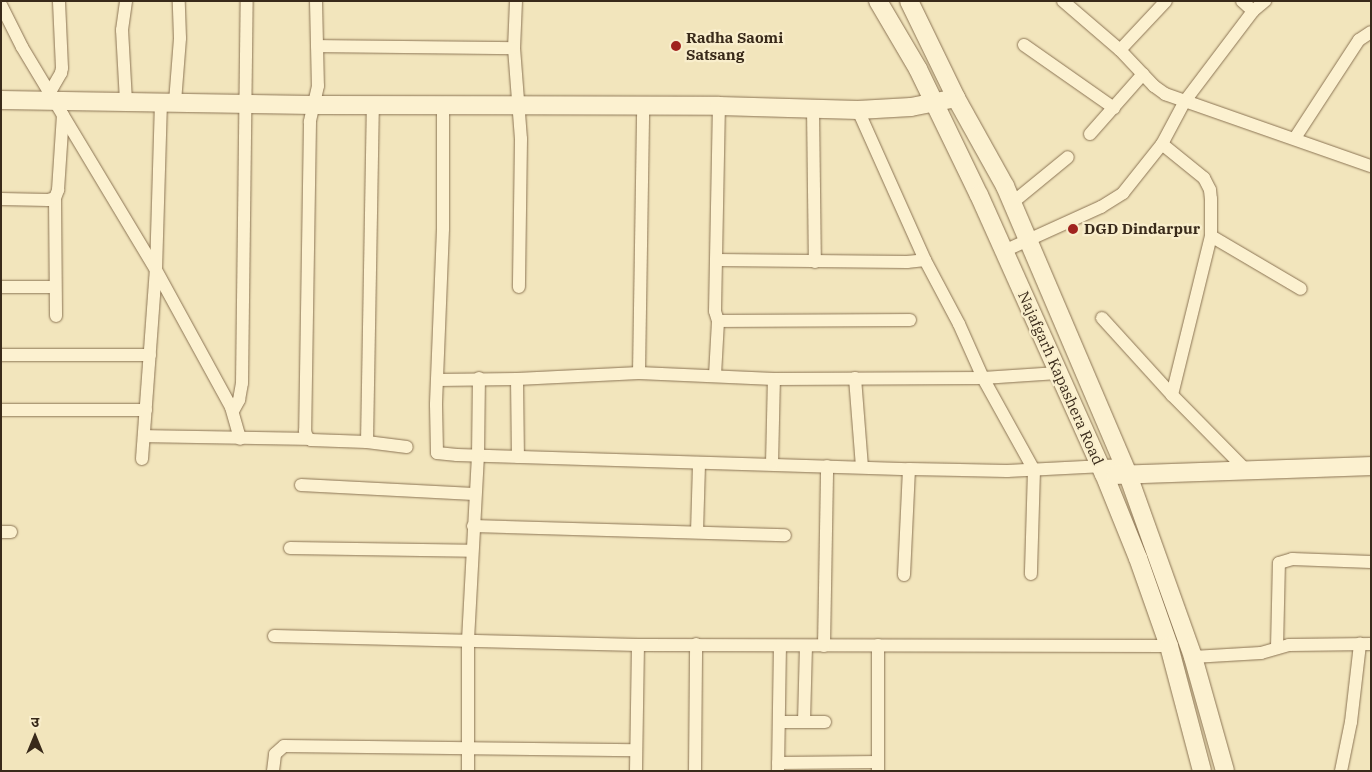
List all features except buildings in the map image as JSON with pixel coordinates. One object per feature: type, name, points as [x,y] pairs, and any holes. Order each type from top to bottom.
[{"type":"main road","name":"Najafgarh Kapashera Road","points":[[878,1],[934,103],[1004,251],[1102,471],[1138,558],[1169,646],[1202,771]]},
{"type":"main road","name":"Najafgarh Kapashera Road","points":[[909,1],[956,98],[1012,203],[1126,470],[1193,657],[1225,771]]},
{"type":"main road","points":[[1,100],[313,105],[643,105],[858,110],[934,103],[956,98]]},
{"type":"main road","points":[[1102,471],[1248,472],[1371,466]]},
{"type":"main road","points":[[1183,698],[1204,694]]},
{"type":"street","points":[[56,316],[55,198],[58,190],[56,102],[62,68],[58,1]]},
{"type":"street","points":[[126,1],[122,30],[126,101]]},
{"type":"street","points":[[142,459],[168,102],[180,38],[179,1]]},
{"type":"street","points":[[234,411],[239,400],[242,383],[248,1]]},
{"type":"street","points":[[309,440],[305,431],[310,132],[313,105],[318,86],[316,1]]},
{"type":"street","points":[[516,1],[514,48],[521,139],[519,287]]},
{"type":"street","points":[[1063,1],[1120,50],[1165,94],[1371,166]]},
{"type":"street","points":[[1120,50],[1166,1]]},
{"type":"street","points":[[1242,1],[1254,10]]},
{"type":"street","points":[[1004,251],[1101,207],[1123,194],[1162,144],[1185,101],[1254,10],[1265,1]]},
{"type":"street","points":[[1,4],[22,47],[156,270],[234,411],[240,439]]},
{"type":"street","points":[[1295,138],[1359,40],[1371,32]]},
{"type":"street","points":[[1024,45],[1114,108]]},
{"type":"street","points":[[317,46],[514,48]]},
{"type":"street","points":[[1090,134],[1143,74]]},
{"type":"street","points":[[367,442],[373,104]]},
{"type":"street","points":[[443,105],[443,229],[436,380],[437,453],[699,464],[1102,471]]},
{"type":"street","points":[[639,373],[643,105]]},
{"type":"street","points":[[715,375],[718,321],[715,311],[719,106]]},
{"type":"street","points":[[813,108],[814,262]]},
{"type":"street","points":[[858,110],[925,260],[959,324],[983,378],[1034,470],[1031,574]]},
{"type":"street","points":[[1162,144],[1206,182],[1211,199],[1211,236],[1172,395]]},
{"type":"street","points":[[1012,203],[1068,158]]},
{"type":"street","points":[[1,199],[48,200],[55,198]]},
{"type":"street","points":[[1211,236],[1301,289]]},
{"type":"street","points":[[717,260],[907,262],[925,260]]},
{"type":"street","points":[[1,287],[56,287]]},
{"type":"street","points":[[1102,318],[1172,395],[1248,472]]},
{"type":"street","points":[[718,321],[910,320]]},
{"type":"street","points":[[1,355],[150,355]]},
{"type":"street","points":[[436,380],[517,379],[639,373],[774,379],[983,378],[1058,373]]},
{"type":"street","points":[[468,771],[468,640],[474,494],[478,456],[478,378]]},
{"type":"street","points":[[855,378],[862,467]]},
{"type":"street","points":[[517,379],[518,457]]},
{"type":"street","points":[[772,464],[774,379]]},
{"type":"street","points":[[1,410],[146,410]]},
{"type":"street","points":[[144,436],[367,442],[407,447]]},
{"type":"street","points":[[697,532],[699,464]]},
{"type":"street","points":[[824,646],[827,466]]},
{"type":"street","points":[[904,575],[909,469]]},
{"type":"street","points":[[301,485],[474,494]]},
{"type":"street","points":[[473,526],[786,535]]},
{"type":"street","points":[[290,548],[471,551]]},
{"type":"street","points":[[1277,648],[1278,563],[1292,559],[1371,562]]},
{"type":"street","points":[[274,636],[638,645],[1169,646]]},
{"type":"street","points":[[695,771],[696,644]]},
{"type":"street","points":[[1193,657],[1261,653],[1289,645],[1366,644],[1341,771]]},
{"type":"street","points":[[636,771],[638,645]]},
{"type":"street","points":[[780,646],[778,767],[878,766],[878,645]]},
{"type":"street","points":[[804,722],[806,646]]},
{"type":"street","points":[[779,722],[825,722]]},
{"type":"street","points":[[273,771],[274,754],[284,746],[468,746],[636,750]]},
{"type":"place","name":"Radha Saomi Satsang","points":[[676,46]]},
{"type":"place","name":"DGD Dindarpur","points":[[1073,229]]}]
